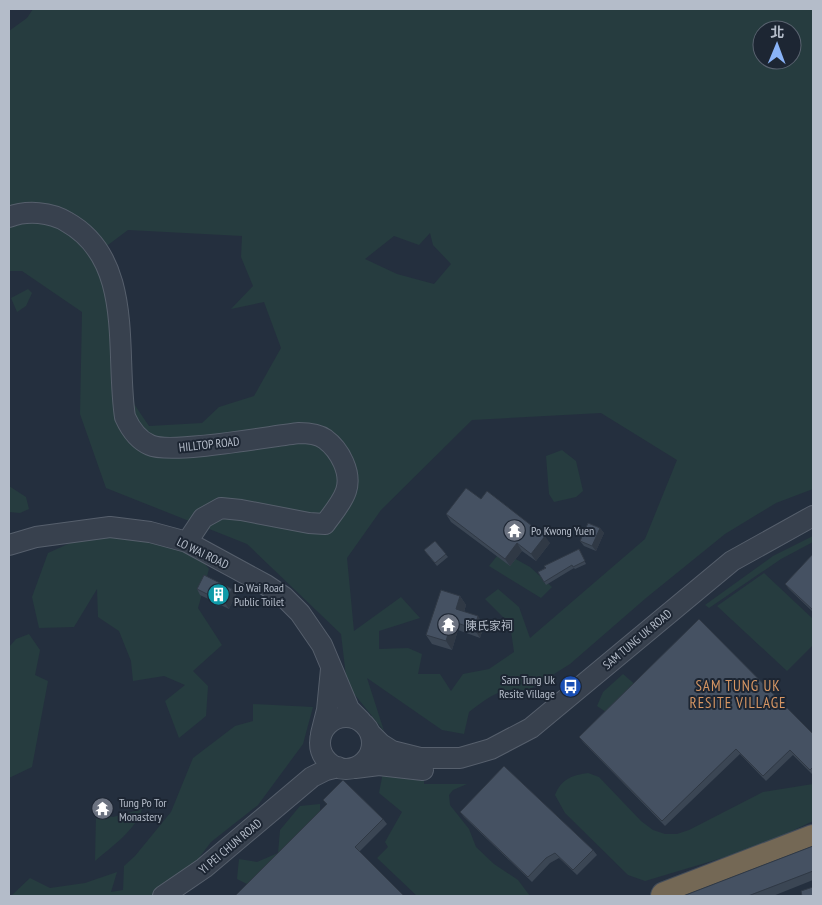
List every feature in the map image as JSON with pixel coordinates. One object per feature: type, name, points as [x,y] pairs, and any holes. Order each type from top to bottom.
[{"type":"highway","points":[[665,896],[813,839]]},
{"type":"street","name":"HILLTOP ROAD","points":[[9,216],[37,213],[58,217],[74,226],[88,238],[103,257],[116,293],[125,417],[130,429],[144,441],[150,445],[163,448],[182,448],[299,433],[324,438],[336,449],[348,477],[346,491],[325,524],[221,508],[203,518],[187,542]]},
{"type":"street","name":"SAM TUNG UK ROAD","points":[[347,768],[379,765],[431,770],[460,758],[491,749],[531,728],[732,561],[813,516]]},
{"type":"street","name":"LO WAI ROAD","points":[[9,544],[36,536],[110,526],[150,532],[187,542],[266,585],[284,597],[300,613],[313,630],[329,660],[349,709],[366,727]]},
{"type":"street","name":"LO WAI ROAD","points":[[320,739],[331,682],[329,660]]},
{"type":"street","points":[[350,717],[366,727],[372,746],[371,752],[365,761],[347,768],[327,761],[321,751],[320,739],[328,724],[338,718],[350,717]]},
{"type":"street","name":"SAM TUNG UK ROAD","points":[[366,727],[381,744],[400,754],[420,758],[460,758]]},
{"type":"street","name":"YI PEI CHUN ROAD","points":[[294,792],[313,768],[320,739]]},
{"type":"street","name":"YI PEI CHUN ROAD","points":[[163,896],[204,868],[312,777],[326,770],[347,768]]},
{"type":"green space","points":[[33,9],[813,9],[813,489],[776,503],[725,534],[646,598],[570,664],[527,691],[503,691],[483,702],[469,712],[464,734],[442,730],[367,678],[384,731],[347,685],[341,634],[247,544],[106,488],[80,414],[82,312],[22,271],[9,271],[9,31],[27,18]],"holes":[[[128,230],[242,236],[241,257],[253,286],[231,309],[264,302],[281,348],[254,396],[219,407],[202,423],[149,426],[134,404],[106,283],[92,257]],[[430,233],[433,245],[451,264],[434,284],[397,274],[365,259],[394,236],[419,245]],[[601,413],[677,460],[645,539],[530,638],[519,607],[498,589],[485,599],[510,624],[514,652],[489,669],[463,674],[451,691],[440,674],[418,674],[422,654],[408,648],[379,649],[379,631],[420,618],[401,597],[354,631],[347,558],[381,510],[472,420]]]},
{"type":"green space","points":[[28,289],[32,293],[26,306],[17,312],[11,298]]},
{"type":"green space","points":[[562,450],[576,461],[583,491],[576,497],[554,502],[549,494],[546,456]]},
{"type":"green space","points":[[9,486],[26,497],[29,509],[20,513],[9,512]]},
{"type":"green space","points":[[180,532],[209,569],[198,608],[222,645],[193,671],[208,686],[206,716],[179,738],[165,701],[185,685],[164,676],[133,681],[131,661],[119,631],[98,617],[97,589],[74,627],[39,628],[32,597],[48,553],[79,539]]},
{"type":"green space","points":[[813,536],[813,542],[781,559],[709,608],[705,605],[773,556]]},
{"type":"green space","points":[[501,551],[530,567],[552,587],[541,598],[489,566]]},
{"type":"green space","points":[[764,573],[813,619],[813,645],[787,671],[717,606]]},
{"type":"green space","points":[[29,634],[40,650],[35,675],[48,681],[32,767],[9,778],[9,647],[16,639]]},
{"type":"green space","points":[[623,674],[638,687],[609,714],[597,706],[603,692]]},
{"type":"green space","points":[[253,704],[313,707],[303,744],[258,805],[211,842],[189,871],[161,896],[11,896],[30,878],[50,888],[85,883],[117,872],[111,892],[123,890],[124,866],[135,856],[171,812],[193,758],[235,726],[253,721]]},
{"type":"green space","points":[[383,772],[424,778],[424,784],[467,784],[453,790],[449,795],[450,805],[469,829],[476,847],[494,864],[518,880],[530,896],[417,896],[377,858],[388,847],[385,842],[402,812],[379,793]]},
{"type":"green space","points":[[588,773],[599,777],[641,821],[653,830],[665,834],[677,834],[689,830],[763,792],[813,784],[813,821],[759,847],[645,881],[628,875],[565,813],[555,795],[561,785],[568,779]]},
{"type":"green space","points":[[320,804],[320,814],[249,885],[237,879],[239,859],[257,862],[278,853],[280,830],[300,806]]},
{"type":"green space","points":[[142,809],[135,824],[129,831],[95,861],[96,813],[113,817]]},
{"type":"building","points":[[466,488],[481,499],[487,491],[545,536],[531,554],[517,543],[505,559],[446,514]]},
{"type":"building","points":[[588,523],[600,528],[592,546],[580,541]]},
{"type":"building","points":[[435,541],[446,554],[435,563],[424,550]]},
{"type":"building","points":[[579,549],[585,561],[573,567],[572,565],[544,582],[538,572],[546,568],[544,566]]},
{"type":"building","points":[[813,554],[813,610],[785,584]]},
{"type":"building","name":"Lo Wai Road Public Toilet","points":[[204,575],[232,589],[225,603],[197,589]]},
{"type":"building","points":[[441,590],[460,596],[456,609],[478,616],[474,629],[452,621],[446,641],[426,635]]},
{"type":"building","points":[[699,619],[813,734],[813,767],[810,770],[790,750],[763,776],[736,749],[662,821],[579,737]]},
{"type":"building","points":[[504,766],[593,850],[573,870],[555,853],[546,858],[528,877],[460,812]]},
{"type":"building","points":[[343,780],[383,819],[355,847],[404,896],[235,896],[327,804],[323,800]]},
{"type":"building","points":[[813,846],[813,871],[748,896],[683,896]]},
{"type":"building","points":[[813,887],[813,896],[802,896],[801,891]]},
{"type":"place","name":"Po Kwong Yuen","points":[[515,530]]},
{"type":"place","name":"Lo Wai Road Public Toilet","points":[[218,594]]},
{"type":"place","name":"陳氏家祠","points":[[449,625]]},
{"type":"place","name":"Sam Tung Uk Resite Village","points":[[571,686]]},
{"type":"place","name":"Tung Po Tor Monastery","points":[[103,809]]},
{"type":"district","name":"SAM TUNG UK RESITE VILLAGE","points":[[738,694]]}]
